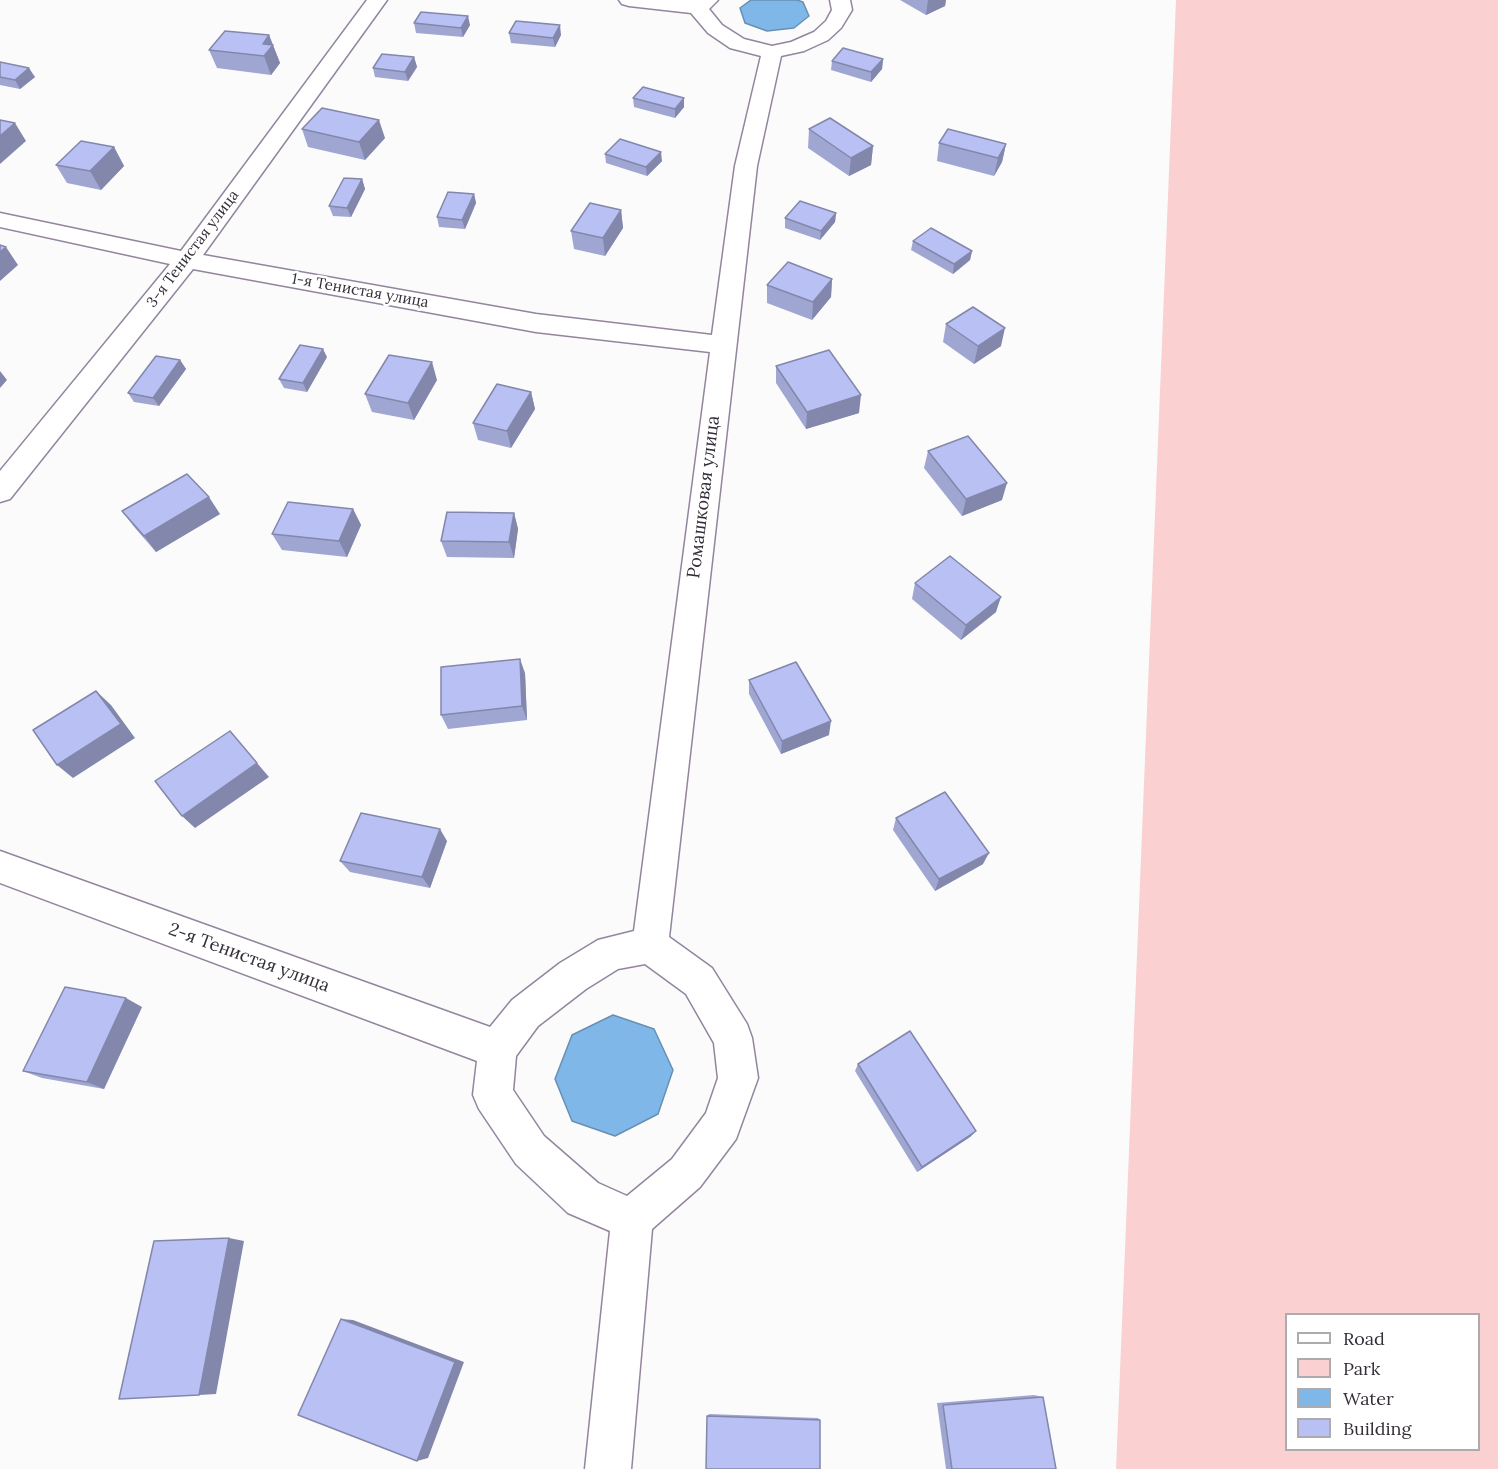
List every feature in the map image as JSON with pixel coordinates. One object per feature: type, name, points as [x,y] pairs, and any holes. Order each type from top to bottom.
[{"type":"street","name":"3-я Тенистая улица","points":[[0,491],[187,260],[377,0]]},
{"type":"street","points":[[629,0],[702,4],[715,29],[737,44],[772,52],[797,47],[821,36],[834,24],[842,10],[840,0]]},
{"type":"street","name":"Ромашковая улица","points":[[650,945],[746,166],[772,52]]},
{"type":"street","name":"1-я Тенистая улица","points":[[0,220],[187,260],[536,323],[723,345]]},
{"type":"street","name":"2-я Тенистая улица","points":[[0,867],[497,1049]]},
{"type":"street","points":[[608,1469],[632,1219],[686,1173],[722,1125],[738,1078],[733,1038],[699,981],[650,945],[611,952],[573,976],[525,1013],[497,1049],[493,1095],[530,1150],[583,1198],[632,1219]]},
{"type":"green space","points":[[1176,0],[1498,0],[1498,1469],[1116,1469]]},
{"type":"water","points":[[751,0],[797,0],[803,2],[809,16],[794,28],[767,31],[745,23],[740,8]]},
{"type":"water","points":[[613,1015],[654,1029],[673,1070],[658,1114],[615,1136],[572,1121],[555,1079],[572,1035]]},
{"type":"building","points":[[421,12],[468,16],[461,28],[414,23]]},
{"type":"building","points":[[516,21],[560,25],[553,38],[509,33]]},
{"type":"building","points":[[225,31],[269,35],[263,44],[273,45],[264,56],[209,50]]},
{"type":"building","points":[[843,48],[883,59],[871,72],[832,61]]},
{"type":"building","points":[[382,54],[414,57],[405,72],[373,68]]},
{"type":"building","points":[[0,62],[29,68],[15,80],[0,77]]},
{"type":"building","points":[[643,87],[684,98],[675,109],[633,98]]},
{"type":"building","points":[[322,108],[379,120],[359,142],[302,129]]},
{"type":"building","points":[[830,118],[873,146],[851,158],[809,129]]},
{"type":"building","points":[[0,120],[15,123],[0,136]]},
{"type":"building","points":[[948,129],[1006,144],[998,158],[939,143]]},
{"type":"building","points":[[620,139],[661,152],[646,167],[605,154]]},
{"type":"building","points":[[81,141],[114,147],[90,171],[56,165]]},
{"type":"building","points":[[344,178],[362,179],[347,208],[329,206]]},
{"type":"building","points":[[448,192],[474,194],[462,220],[437,217]]},
{"type":"building","points":[[800,201],[836,213],[821,231],[785,218]]},
{"type":"building","points":[[590,203],[621,210],[603,238],[571,231]]},
{"type":"building","points":[[931,228],[972,251],[954,264],[913,241]]},
{"type":"building","points":[[788,262],[832,279],[813,302],[767,285]]},
{"type":"building","points":[[973,307],[1005,328],[978,346],[946,324]]},
{"type":"building","points":[[300,345],[323,349],[303,383],[279,379]]},
{"type":"building","points":[[829,350],[861,395],[807,412],[776,366]]},
{"type":"building","points":[[389,355],[432,362],[408,403],[365,394]]},
{"type":"building","points":[[156,356],[180,360],[153,398],[128,393]]},
{"type":"building","points":[[497,384],[531,392],[507,431],[473,423]]},
{"type":"building","points":[[968,436],[1007,483],[966,499],[928,451]]},
{"type":"building","points":[[187,474],[209,497],[144,536],[122,511]]},
{"type":"building","points":[[288,502],[353,509],[339,541],[272,534]]},
{"type":"building","points":[[447,512],[514,513],[509,542],[441,541]]},
{"type":"building","points":[[950,556],[1001,597],[966,625],[915,583]]},
{"type":"building","points":[[520,659],[522,706],[441,715],[441,667]]},
{"type":"building","points":[[796,662],[831,721],[782,741],[749,680]]},
{"type":"building","points":[[96,691],[121,724],[57,765],[33,730]]},
{"type":"building","points":[[230,731],[257,763],[182,816],[155,781]]},
{"type":"building","points":[[945,792],[989,853],[939,879],[896,818]]},
{"type":"building","points":[[361,813],[440,829],[422,877],[340,861]]},
{"type":"building","points":[[65,987],[126,998],[87,1082],[23,1071]]},
{"type":"building","points":[[910,1031],[976,1131],[922,1167],[858,1064]]},
{"type":"building","points":[[229,1238],[199,1395],[119,1399],[154,1241]]},
{"type":"building","points":[[341,1319],[455,1362],[417,1461],[298,1415]]},
{"type":"building","points":[[1043,1397],[1056,1469],[952,1469],[943,1405]]},
{"type":"building","points":[[707,1416],[820,1420],[820,1469],[706,1469]]}]
